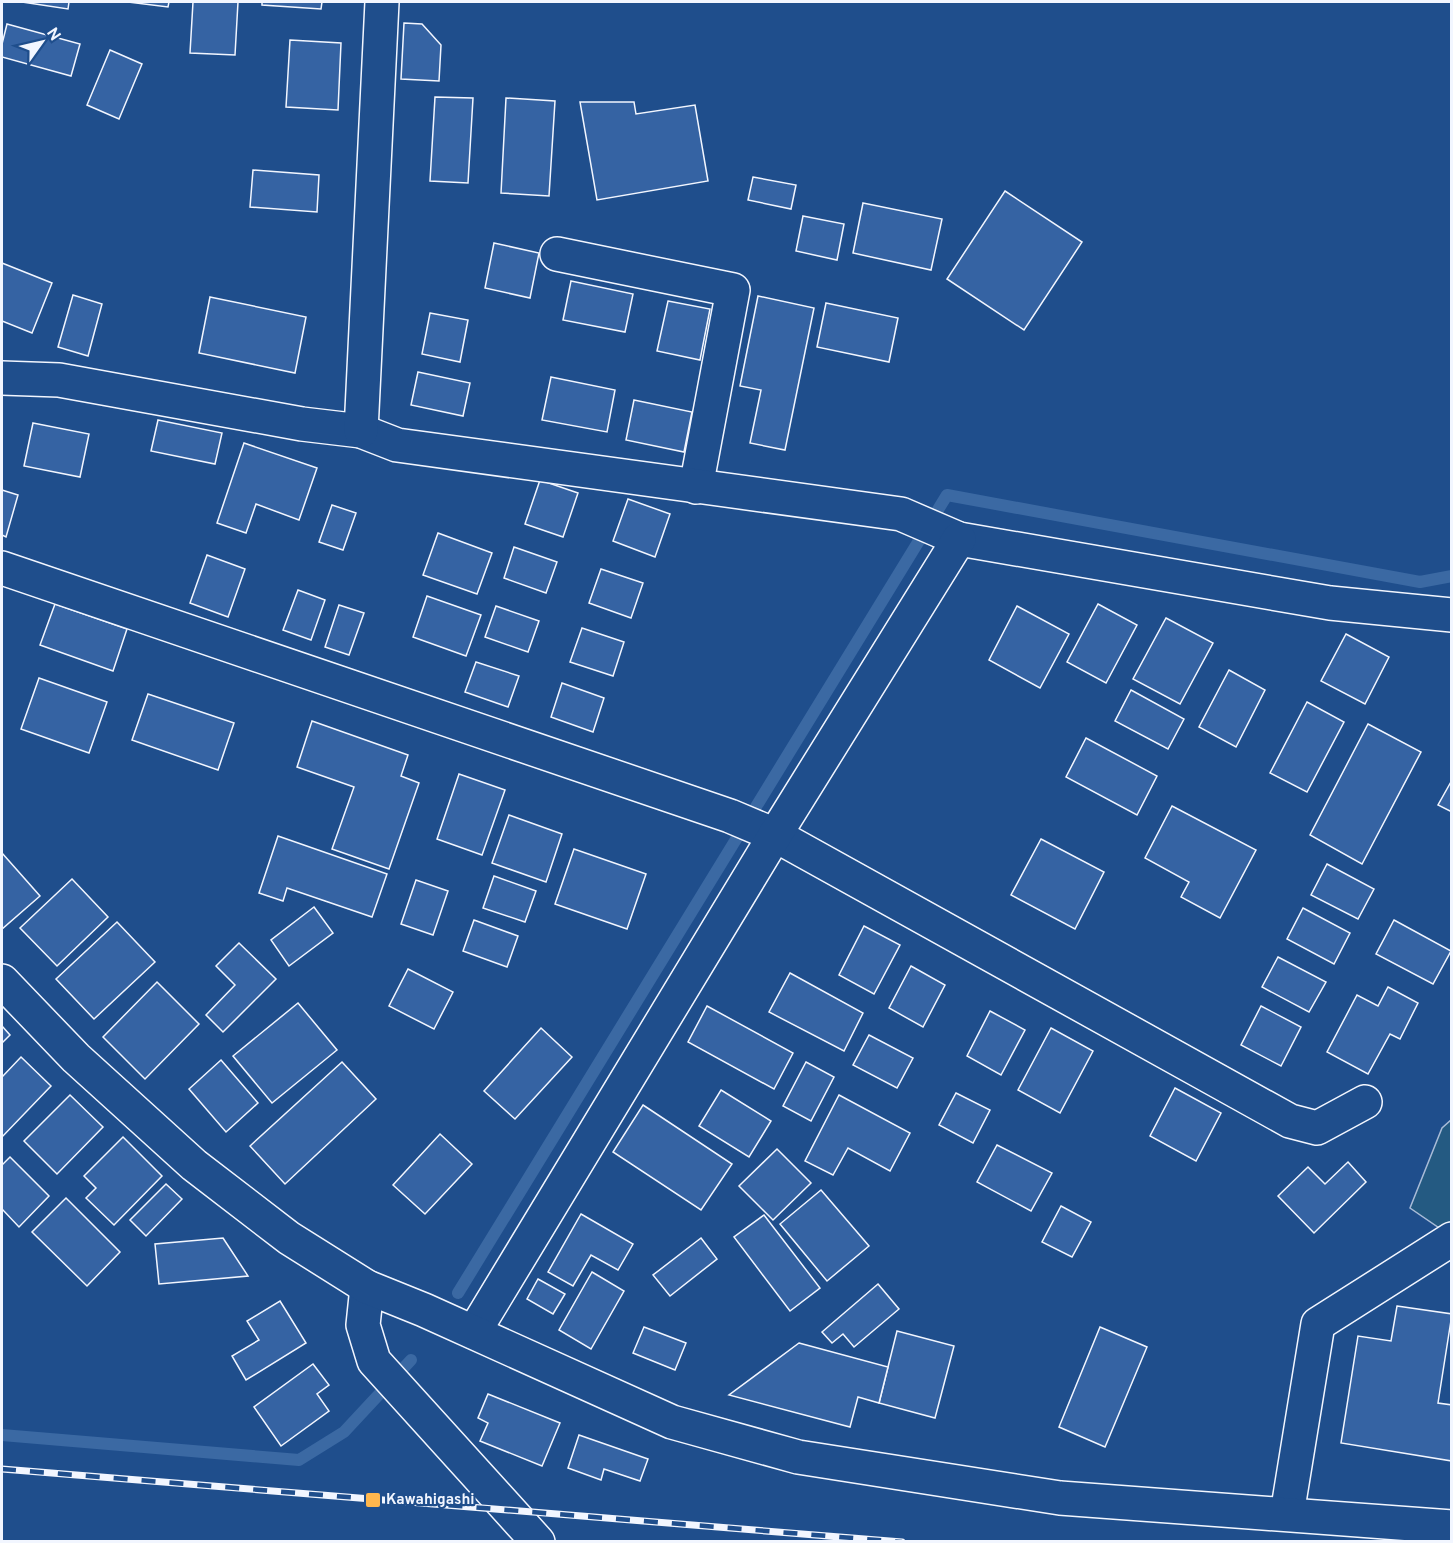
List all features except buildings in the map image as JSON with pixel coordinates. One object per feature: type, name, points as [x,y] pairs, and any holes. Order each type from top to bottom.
[{"type":"street","points":[[361,431],[382,2]]},
{"type":"street","points":[[557,254],[732,290],[696,487]]},
{"type":"street","points":[[2,378],[58,380],[302,424],[361,431],[397,445],[901,514],[958,539],[1330,603],[1452,615]]},
{"type":"street","points":[[474,1332],[775,835],[958,539]]},
{"type":"street","points":[[2,568],[730,816],[775,835],[1290,1121],[1317,1128],[1365,1102]]},
{"type":"street","points":[[2,981],[76,1058],[194,1166],[288,1238],[367,1287],[474,1332],[672,1422],[798,1457],[1060,1498],[1452,1527]]},
{"type":"street","points":[[1287,1514],[1318,1324],[1452,1239]]},
{"type":"street","points":[[367,1287],[363,1325],[374,1361],[538,1542]]},
{"type":"shaded area","points":[[1451,1120],[1451,1236],[1410,1208],[1442,1128]]},
{"type":"waterway","points":[[458,1293],[947,495],[1420,582],[1452,576]]},
{"type":"waterway","points":[[2,1435],[299,1460],[344,1432],[411,1360]]},
{"type":"railway","points":[[2,1469],[902,1542]]},
{"type":"place","name":"Kawahigashi","points":[[373,1500]]}]
